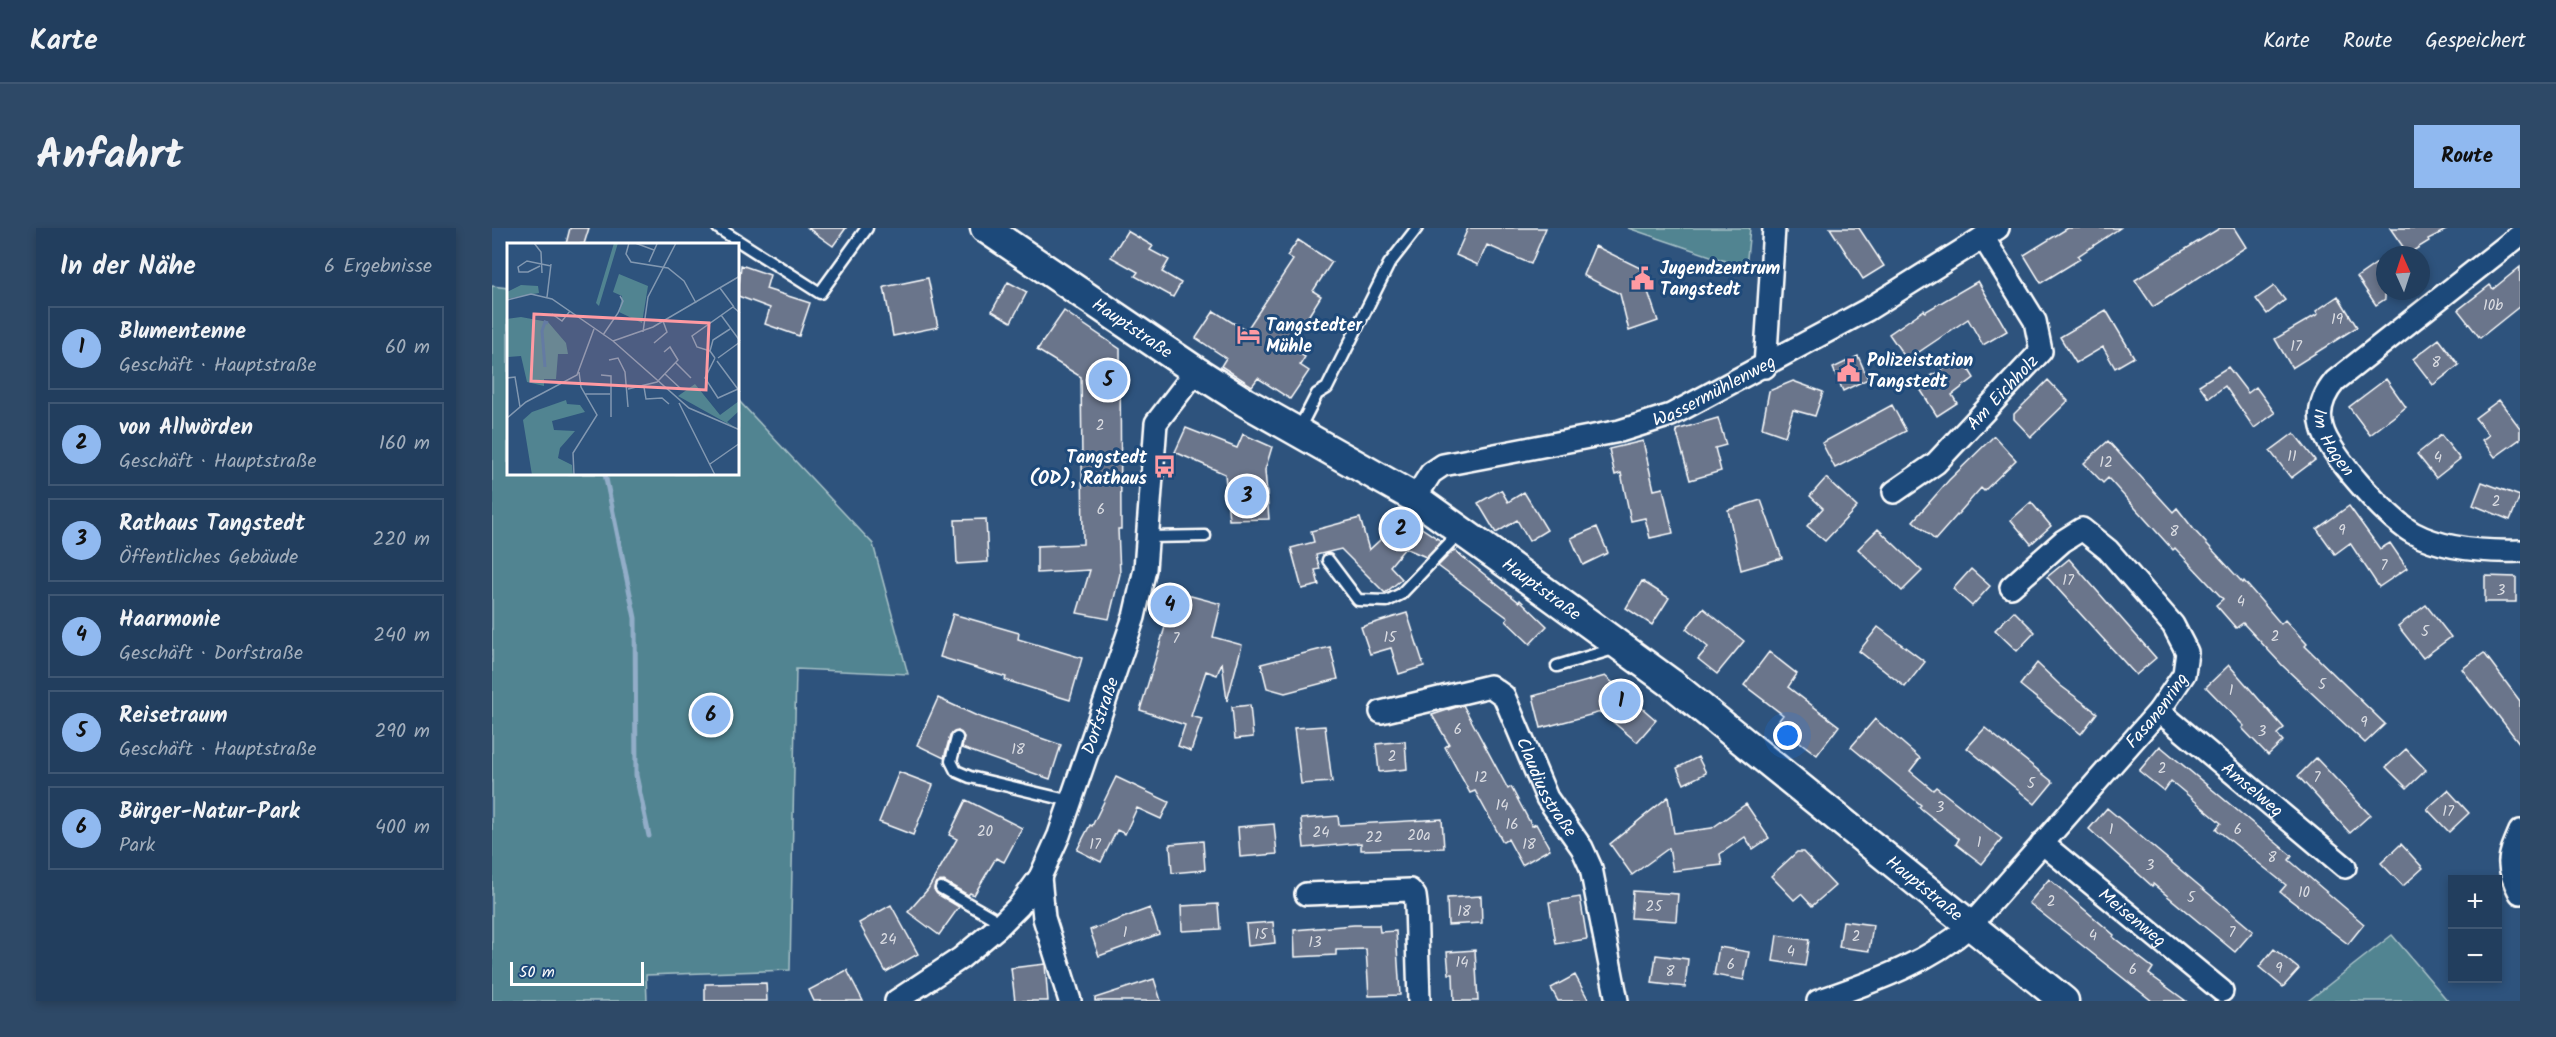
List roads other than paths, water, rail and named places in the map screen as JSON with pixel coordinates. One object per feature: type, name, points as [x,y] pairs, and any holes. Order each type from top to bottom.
[{"type":"street","name":"Hauptstraße","points":[[985,228],[1196,371],[1415,498],[1680,691],[2064,1001]]},
{"type":"street","points":[[1765,367],[1774,228]]},
{"type":"street","name":"Wassermühlenweg","points":[[1415,498],[1431,473],[1443,465],[1620,431],[1661,418],[1765,367],[1867,310],[1990,233]]},
{"type":"street","name":"Am Eichholz","points":[[1894,492],[1936,463],[2041,351],[2034,321],[1990,233]]},
{"type":"street","name":"Im Hagen","points":[[2520,235],[2341,376],[2326,392],[2321,406],[2321,425],[2327,442],[2386,513],[2398,523],[2434,542],[2468,548],[2520,551]]},
{"type":"street","name":"Dorfstraße","points":[[896,1001],[961,958],[1002,923],[1019,906],[1040,877],[1071,801],[1134,617],[1145,569],[1156,423],[1196,371]]},
{"type":"street","name":"Fasanenring","points":[[1818,1001],[1905,969],[1970,926],[2159,711],[2184,674],[2187,652],[2173,625],[2108,550],[2082,529],[2063,541],[2011,587]]},
{"type":"street","name":"Claudiusstraße","points":[[1381,712],[1490,686],[1504,696],[1547,798],[1582,848],[1591,868],[1617,1001]]},
{"type":"street","name":"Amselweg","points":[[2159,711],[2345,867]]},
{"type":"street","points":[[2520,831],[2508,860],[2511,876],[2520,893]]},
{"type":"street","name":"Meisenweg","points":[[2042,843],[2222,991]]},
{"type":"street","points":[[1040,877],[1044,918],[1070,1001]]},
{"type":"street","points":[[1306,894],[1410,890],[1415,896],[1416,904],[1419,1001]]},
{"type":"street","points":[[1019,906],[1044,918]]},
{"type":"lane","points":[[718,228],[820,293],[867,228]]},
{"type":"lane","points":[[1298,431],[1317,394],[1328,388],[1389,264],[1416,228]]},
{"type":"lane","points":[[1328,560],[1358,600],[1387,602],[1401,594],[1461,531]]},
{"type":"lane","points":[[1148,537],[1205,536]]},
{"type":"lane","points":[[1557,666],[1621,647]]},
{"type":"lane","points":[[957,738],[951,761],[957,771],[970,777],[1071,801]]},
{"type":"lane","points":[[941,888],[1002,923]]},
{"type":"waterway","points":[[605,476],[635,618],[636,775],[649,836]]},
{"type":"place","name":"Jugendzentrum Tangstedt","points":[[1642,278]]},
{"type":"place","name":"Tangstedter Mühle","points":[[1248,335]]},
{"type":"place","name":"Polizeistation Tangstedt","points":[[1849,370]]},
{"type":"place","name":"Reisetraum","points":[[1108,380]]},
{"type":"place","name":"Tangstedt (OD), Rathaus","points":[[1165,467]]},
{"type":"place","name":"Rathaus Tangstedt","points":[[1247,496]]},
{"type":"place","name":"von Allwörden","points":[[1401,529]]},
{"type":"place","name":"Haarmonie","points":[[1170,605]]},
{"type":"place","name":"Blumentenne","points":[[1621,701]]},
{"type":"place","name":"Bürger-Natur-Park","points":[[711,715]]}]
